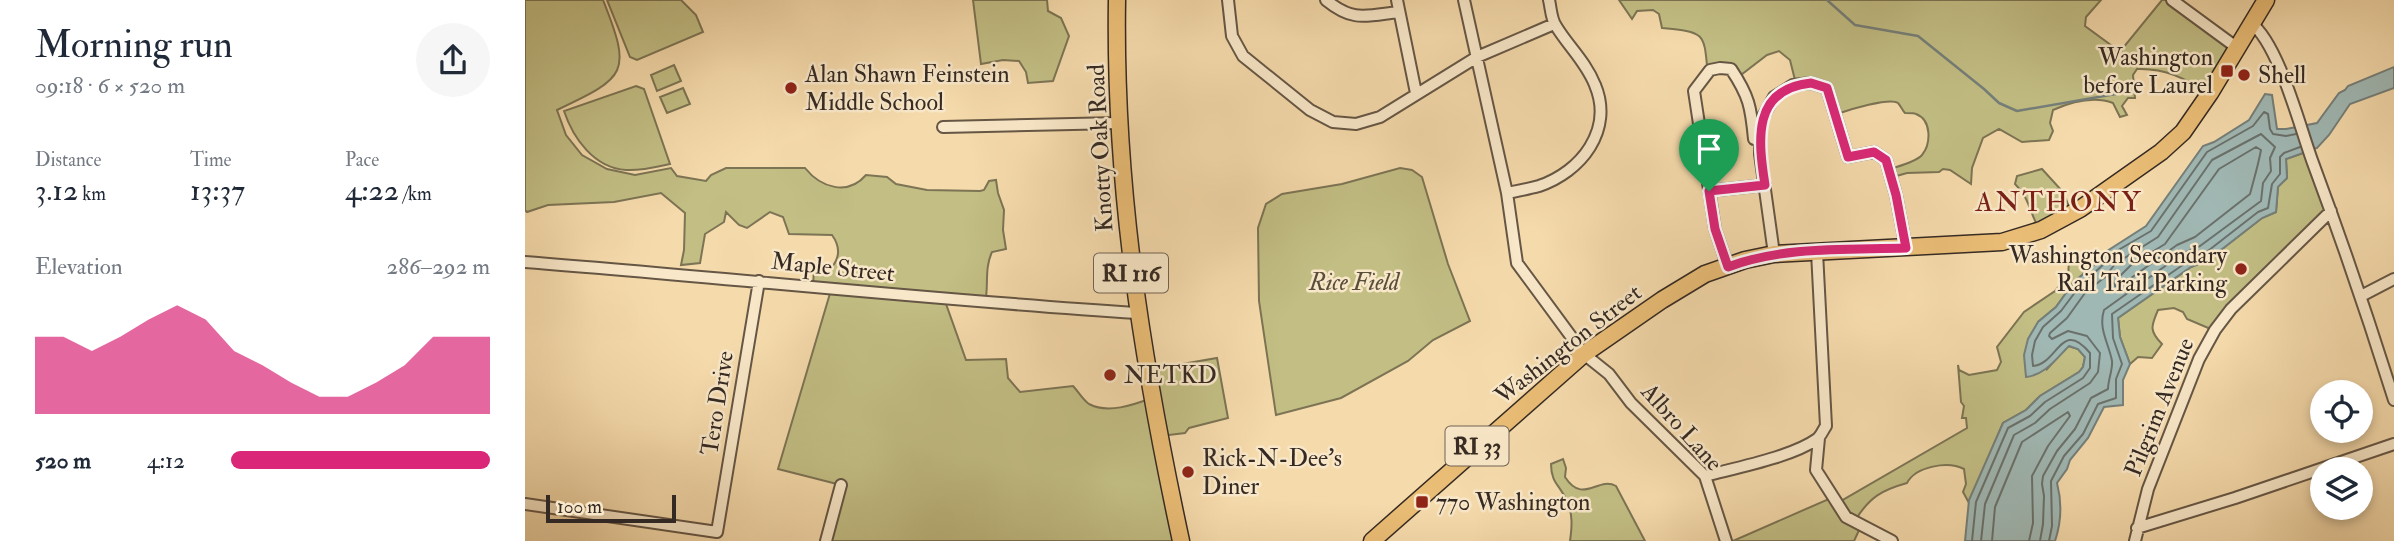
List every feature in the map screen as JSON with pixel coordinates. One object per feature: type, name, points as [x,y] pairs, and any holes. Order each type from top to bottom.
[{"type":"main road","name":"Knotty Oak Road","points":[[1117,0],[1118,123],[1130,266],[1181,541]]},
{"type":"main road","name":"Washington Street","points":[[1372,541],[1584,354],[1662,300],[1705,275],[1745,260],[1774,254],[2002,242],[2041,230],[2080,209],[2161,152],[2183,132],[2266,0]]},
{"type":"street","points":[[1228,0],[1232,36],[1243,56],[1310,110],[1333,122],[1356,124],[1380,117],[1477,57],[1554,24]]},
{"type":"street","points":[[1326,0],[1346,14],[1364,16],[1398,12]]},
{"type":"street","points":[[1397,0],[1416,93]]},
{"type":"street","name":"Albro Lane","points":[[1464,0],[1507,193],[1517,263],[1584,354],[1608,374],[1632,403],[1705,476],[1726,541]]},
{"type":"street","points":[[1507,193],[1540,186],[1566,171],[1586,155],[1597,135],[1601,113],[1596,86],[1580,57],[1554,24],[1549,0]]},
{"type":"street","points":[[2172,0],[2236,47]]},
{"type":"street","points":[[2251,23],[2261,30],[2295,111],[2391,383],[2394,400]]},
{"type":"street","points":[[1728,267],[1715,229],[1694,91],[1710,70],[1731,69],[1747,94],[1755,145],[1760,154]]},
{"type":"street","points":[[1774,254],[1760,154],[1761,122],[1775,97],[1793,85],[1811,83],[1827,88],[1848,157],[1874,152],[1886,160],[1906,248]]},
{"type":"street","points":[[943,127],[1118,123]]},
{"type":"street","points":[[1709,191],[1765,185]]},
{"type":"street","name":"Pilgrim Avenue","points":[[2134,541],[2148,489],[2199,359],[2215,330],[2231,309],[2331,211]]},
{"type":"street","points":[[1817,252],[1826,426],[1819,438],[1816,470],[1846,517],[1892,541]]},
{"type":"street","name":"Maple Street","points":[[525,262],[995,304],[1137,313]]},
{"type":"street","points":[[2361,296],[2394,279]]},
{"type":"street","name":"Tero Drive","points":[[525,504],[717,532],[759,281]]},
{"type":"street","points":[[1705,476],[1764,461],[1819,438]]},
{"type":"street","points":[[2137,528],[2394,444]]},
{"type":"street","points":[[826,541],[841,485]]},
{"type":"green space","points":[[525,0],[603,0],[618,43],[620,58],[617,70],[610,80],[598,89],[557,110],[566,135],[582,155],[607,169],[635,175],[671,168],[677,176],[706,181],[711,175],[726,168],[805,168],[811,175],[835,187],[851,186],[866,175],[887,177],[896,184],[927,190],[980,191],[984,190],[989,181],[996,180],[1004,210],[1006,249],[992,252],[988,265],[985,304],[945,301],[966,360],[1006,359],[1008,378],[1020,392],[1073,386],[1089,404],[1104,408],[1121,407],[1152,398],[1147,370],[1217,358],[1228,418],[1189,428],[1185,433],[1160,436],[1181,541],[825,541],[841,485],[778,469],[831,290],[813,287],[814,269],[832,267],[835,263],[838,251],[835,239],[832,235],[789,234],[783,217],[770,212],[747,228],[739,225],[726,212],[724,222],[705,234],[700,263],[681,265],[685,213],[661,193],[614,202],[548,205],[527,212]]},
{"type":"green space","points":[[607,0],[681,0],[696,15],[703,32],[637,60],[630,57]]},
{"type":"green space","points":[[973,0],[1047,0],[1048,11],[1061,18],[1069,36],[1053,81],[1028,83],[1026,72],[1019,61],[1003,60],[981,64]]},
{"type":"green space","points":[[1619,0],[2101,0],[2086,17],[2085,26],[2115,48],[2123,48],[2162,0],[2172,0],[2235,45],[2207,94],[2174,75],[2137,69],[2133,75],[2135,98],[2128,98],[2122,106],[2127,115],[2120,117],[2113,103],[2083,101],[2053,110],[2050,123],[2053,131],[2049,140],[2022,142],[1999,129],[1983,138],[1972,168],[1971,184],[1950,170],[1943,169],[1939,172],[1907,173],[1893,177],[1890,169],[1907,164],[1922,155],[1928,139],[1925,121],[1915,114],[1905,113],[1898,103],[1878,103],[1837,114],[1827,87],[1796,84],[1790,60],[1779,51],[1767,55],[1737,78],[1722,72],[1708,77],[1704,43],[1700,38],[1688,31],[1662,28],[1659,14],[1653,10],[1637,11],[1632,19]]},
{"type":"green space","points":[[674,65],[681,81],[657,91],[651,75]]},
{"type":"green space","points":[[636,86],[644,89],[670,164],[626,170],[604,164],[586,150],[568,121],[564,111]]},
{"type":"green space","points":[[683,88],[690,104],[667,113],[660,97]]},
{"type":"green space","points":[[2309,151],[2330,208],[2213,330],[2187,319],[2183,312],[2174,308],[2158,310],[2153,328],[2162,344],[2152,358],[2138,357],[2130,364],[2120,337],[2118,318],[2191,267],[2208,260],[2262,218],[2276,212],[2278,186],[2287,178],[2286,159]]},
{"type":"green space","name":"Rice Field","points":[[1400,168],[1412,170],[1422,177],[1448,264],[1470,321],[1433,340],[1408,361],[1341,398],[1276,415],[1259,301],[1258,228],[1266,204],[1282,194],[1342,184]]},
{"type":"green space","points":[[2042,169],[2063,192],[2071,211],[2039,229],[2026,200],[2015,184],[2017,176]]},
{"type":"green space","points":[[2104,253],[2074,282],[2056,307],[2038,322],[2047,369],[2068,346],[2078,349],[2085,357],[2083,367],[2040,396],[2026,410],[2003,423],[1969,503],[1963,492],[1966,484],[1964,469],[1941,465],[1917,473],[1907,483],[1890,488],[1866,505],[1856,519],[1861,526],[1854,541],[1733,541],[1831,498],[1839,502],[1967,428],[1966,418],[1962,418],[1964,406],[1961,402],[1958,365],[1959,370],[1969,375],[1997,370],[2001,362],[1997,347],[2024,312],[2055,291],[2068,278],[2069,259]]},
{"type":"green space","points":[[1563,459],[1565,477],[1578,489],[1584,490],[1603,484],[1616,486],[1645,541],[1570,541],[1572,526],[1569,506],[1551,470],[1551,464]]},
{"type":"water","points":[[2394,67],[2394,88],[2350,104],[2317,148],[2286,159],[2287,178],[2278,187],[2276,212],[2262,218],[2208,260],[2191,267],[2118,318],[2120,337],[2130,364],[2123,380],[2123,405],[2104,407],[2088,438],[2070,460],[2057,483],[2060,512],[2055,541],[1965,541],[1969,500],[2003,423],[2026,410],[2040,396],[2083,367],[2085,357],[2078,349],[2069,346],[2045,370],[2026,377],[2024,355],[2028,339],[2038,322],[2056,307],[2074,282],[2104,253],[2146,226],[2203,146],[2249,120],[2265,94],[2272,95],[2277,129],[2317,123],[2339,93],[2348,86]]},
{"type":"waterway","points":[[1827,0],[1855,25],[1918,36],[1999,103],[2017,111],[2133,91]]},
{"type":"place","name":"Washington before Laurel","points":[[2227,71]]},
{"type":"place","name":"Shell","points":[[2244,75]]},
{"type":"place","name":"Alan Shawn Feinstein Middle School","points":[[791,88]]},
{"type":"place","name":"Washington Secondary Rail Trail Parking","points":[[2241,269]]},
{"type":"place","name":"NETKD","points":[[1110,375]]},
{"type":"place","name":"Rick-N-Dee's Diner","points":[[1188,472]]},
{"type":"place","name":"770 Washington","points":[[1422,502]]},
{"type":"district","name":"ANTHONY","points":[[2059,201]]},
{"type":"route","points":[[1811,83],[1827,88],[1848,157],[1874,152],[1886,160],[1906,248],[1774,254],[1745,260],[1728,267],[1715,229],[1709,191],[1765,185],[1760,154],[1761,122],[1775,97],[1793,85],[1811,83]]}]
